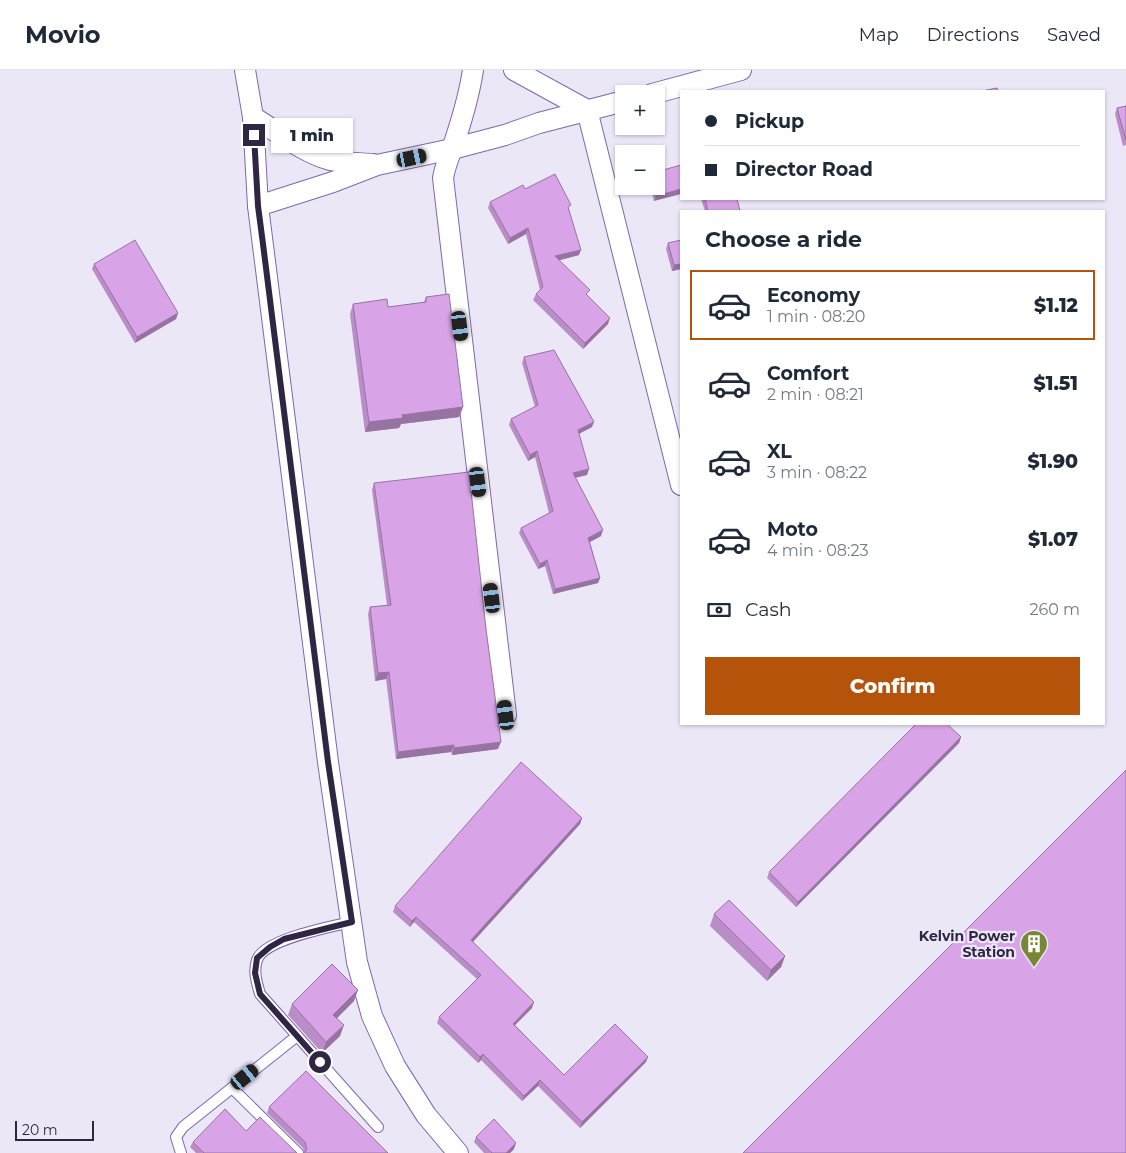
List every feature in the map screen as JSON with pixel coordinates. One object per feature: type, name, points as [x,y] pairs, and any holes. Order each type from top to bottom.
[{"type":"street","points":[[245,70],[253,117],[258,206],[328,762],[357,962],[372,1016],[395,1066],[426,1115],[458,1153]]},
{"type":"street","points":[[474,70],[452,149],[445,165],[443,178],[506,715]]},
{"type":"street","points":[[514,70],[587,110],[680,481]]},
{"type":"street","points":[[665,91],[742,70]]},
{"type":"street","points":[[258,206],[333,182],[377,165],[452,149],[615,103]]},
{"type":"street","points":[[253,117],[306,150],[331,160],[377,165]]},
{"type":"lane","points":[[352,922],[284,939],[270,947],[257,958],[255,973],[260,994],[378,1127]]},
{"type":"lane","points":[[181,1153],[176,1137],[183,1127],[297,1036]]},
{"type":"lane","points":[[232,1088],[298,1153]]},
{"type":"building","points":[[1126,106],[1126,140],[1117,108]]},
{"type":"building","points":[[680,165],[680,189],[665,193],[665,169]]},
{"type":"building","points":[[555,174],[571,205],[568,207],[581,250],[555,256],[590,290],[586,294],[610,318],[585,343],[536,294],[543,287],[528,228],[510,238],[490,202],[523,185],[525,189]]},
{"type":"building","points":[[705,200],[737,200],[740,210],[708,210]]},
{"type":"building","points":[[135,240],[178,313],[137,337],[94,264]]},
{"type":"building","points":[[680,240],[680,264],[674,265],[668,243]]},
{"type":"building","points":[[449,294],[463,407],[402,415],[403,418],[369,422],[353,304],[387,299],[388,307],[426,302],[426,297]]},
{"type":"building","points":[[554,350],[594,422],[578,430],[589,469],[573,473],[603,530],[588,538],[600,578],[555,589],[547,560],[540,564],[521,528],[553,511],[537,451],[530,455],[511,419],[538,405],[524,357]]},
{"type":"building","points":[[469,472],[486,629],[501,742],[454,748],[454,745],[398,752],[389,672],[378,673],[370,607],[391,605],[374,483]]},
{"type":"building","points":[[915,725],[948,725],[961,737],[798,902],[769,872]]},
{"type":"building","points":[[521,762],[582,818],[471,940],[534,1002],[513,1024],[564,1075],[615,1024],[648,1057],[582,1122],[540,1080],[524,1096],[483,1054],[480,1057],[439,1017],[481,975],[416,917],[412,921],[395,906]]},
{"type":"building","name":"Kelvin Power Station","points":[[1126,770],[1126,1153],[743,1153]]},
{"type":"building","points":[[729,900],[785,956],[771,970],[714,914]]},
{"type":"building","points":[[332,964],[358,990],[333,1015],[344,1025],[326,1042],[292,1004]]},
{"type":"building","points":[[306,1071],[388,1153],[303,1153],[307,1149],[305,1142],[269,1107]]},
{"type":"building","points":[[225,1109],[246,1131],[260,1117],[297,1153],[204,1153],[193,1142]]},
{"type":"building","points":[[494,1119],[516,1143],[506,1153],[492,1153],[476,1137]]},
{"type":"place","name":"Kelvin Power Station","points":[[1034,968]]},
{"type":"route","points":[[254,135],[258,206],[328,762],[352,922],[284,939],[270,947],[257,958],[255,973],[260,994],[320,1062]]}]
